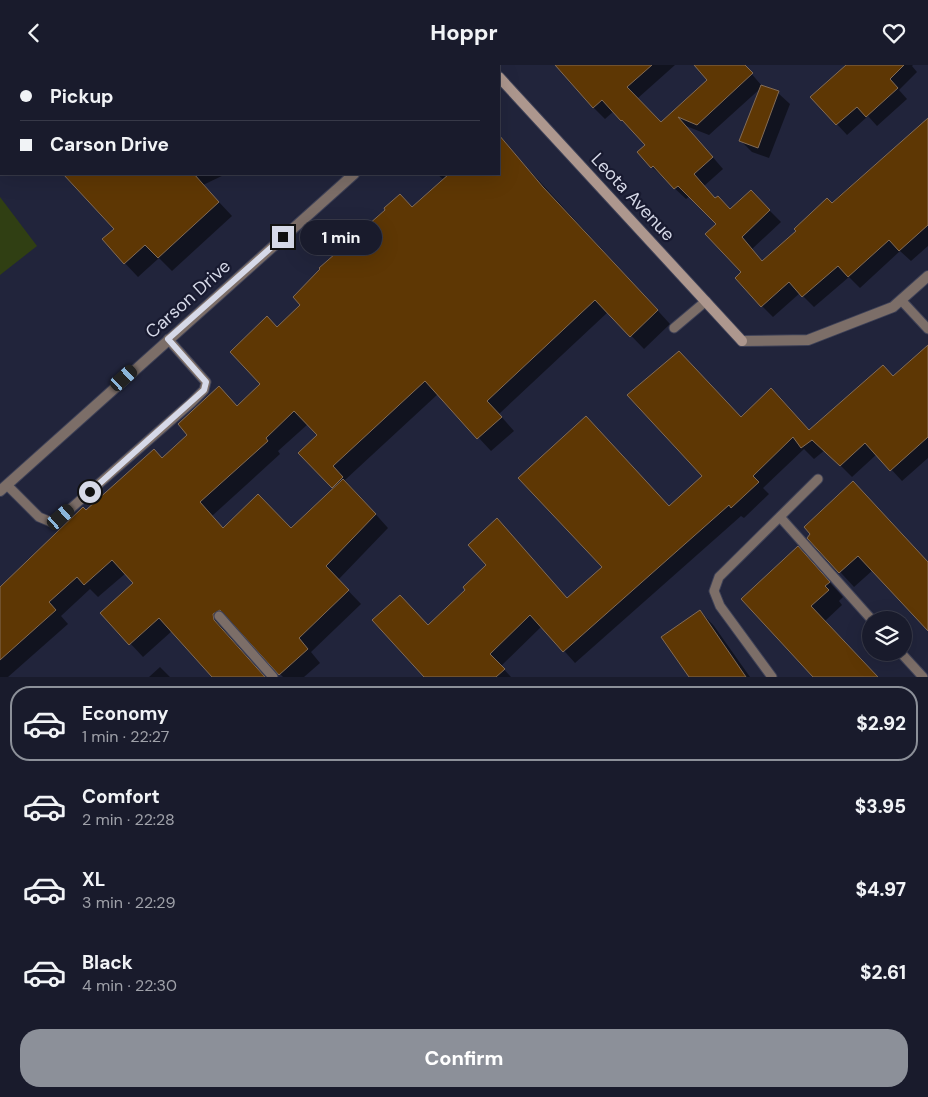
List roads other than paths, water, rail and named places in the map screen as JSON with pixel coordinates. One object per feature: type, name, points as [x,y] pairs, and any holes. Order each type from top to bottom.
[{"type":"street","name":"Leota Avenue","points":[[500,78],[742,341],[808,340],[893,307],[901,300]]},
{"type":"street","name":"Carson Drive","points":[[3,488],[353,175]]},
{"type":"street","points":[[901,300],[928,276]]},
{"type":"lane","points":[[901,300],[928,329]]},
{"type":"lane","points":[[674,328],[706,301]]},
{"type":"lane","points":[[3,488],[39,517],[51,522],[61,517],[192,402],[204,390],[206,382],[168,339]]},
{"type":"lane","points":[[772,677],[720,606],[714,591],[719,577],[818,479]]},
{"type":"lane","points":[[780,517],[864,611]]},
{"type":"lane","points":[[219,616],[274,677]]},
{"type":"lane","points":[[908,661],[923,677]]}]
